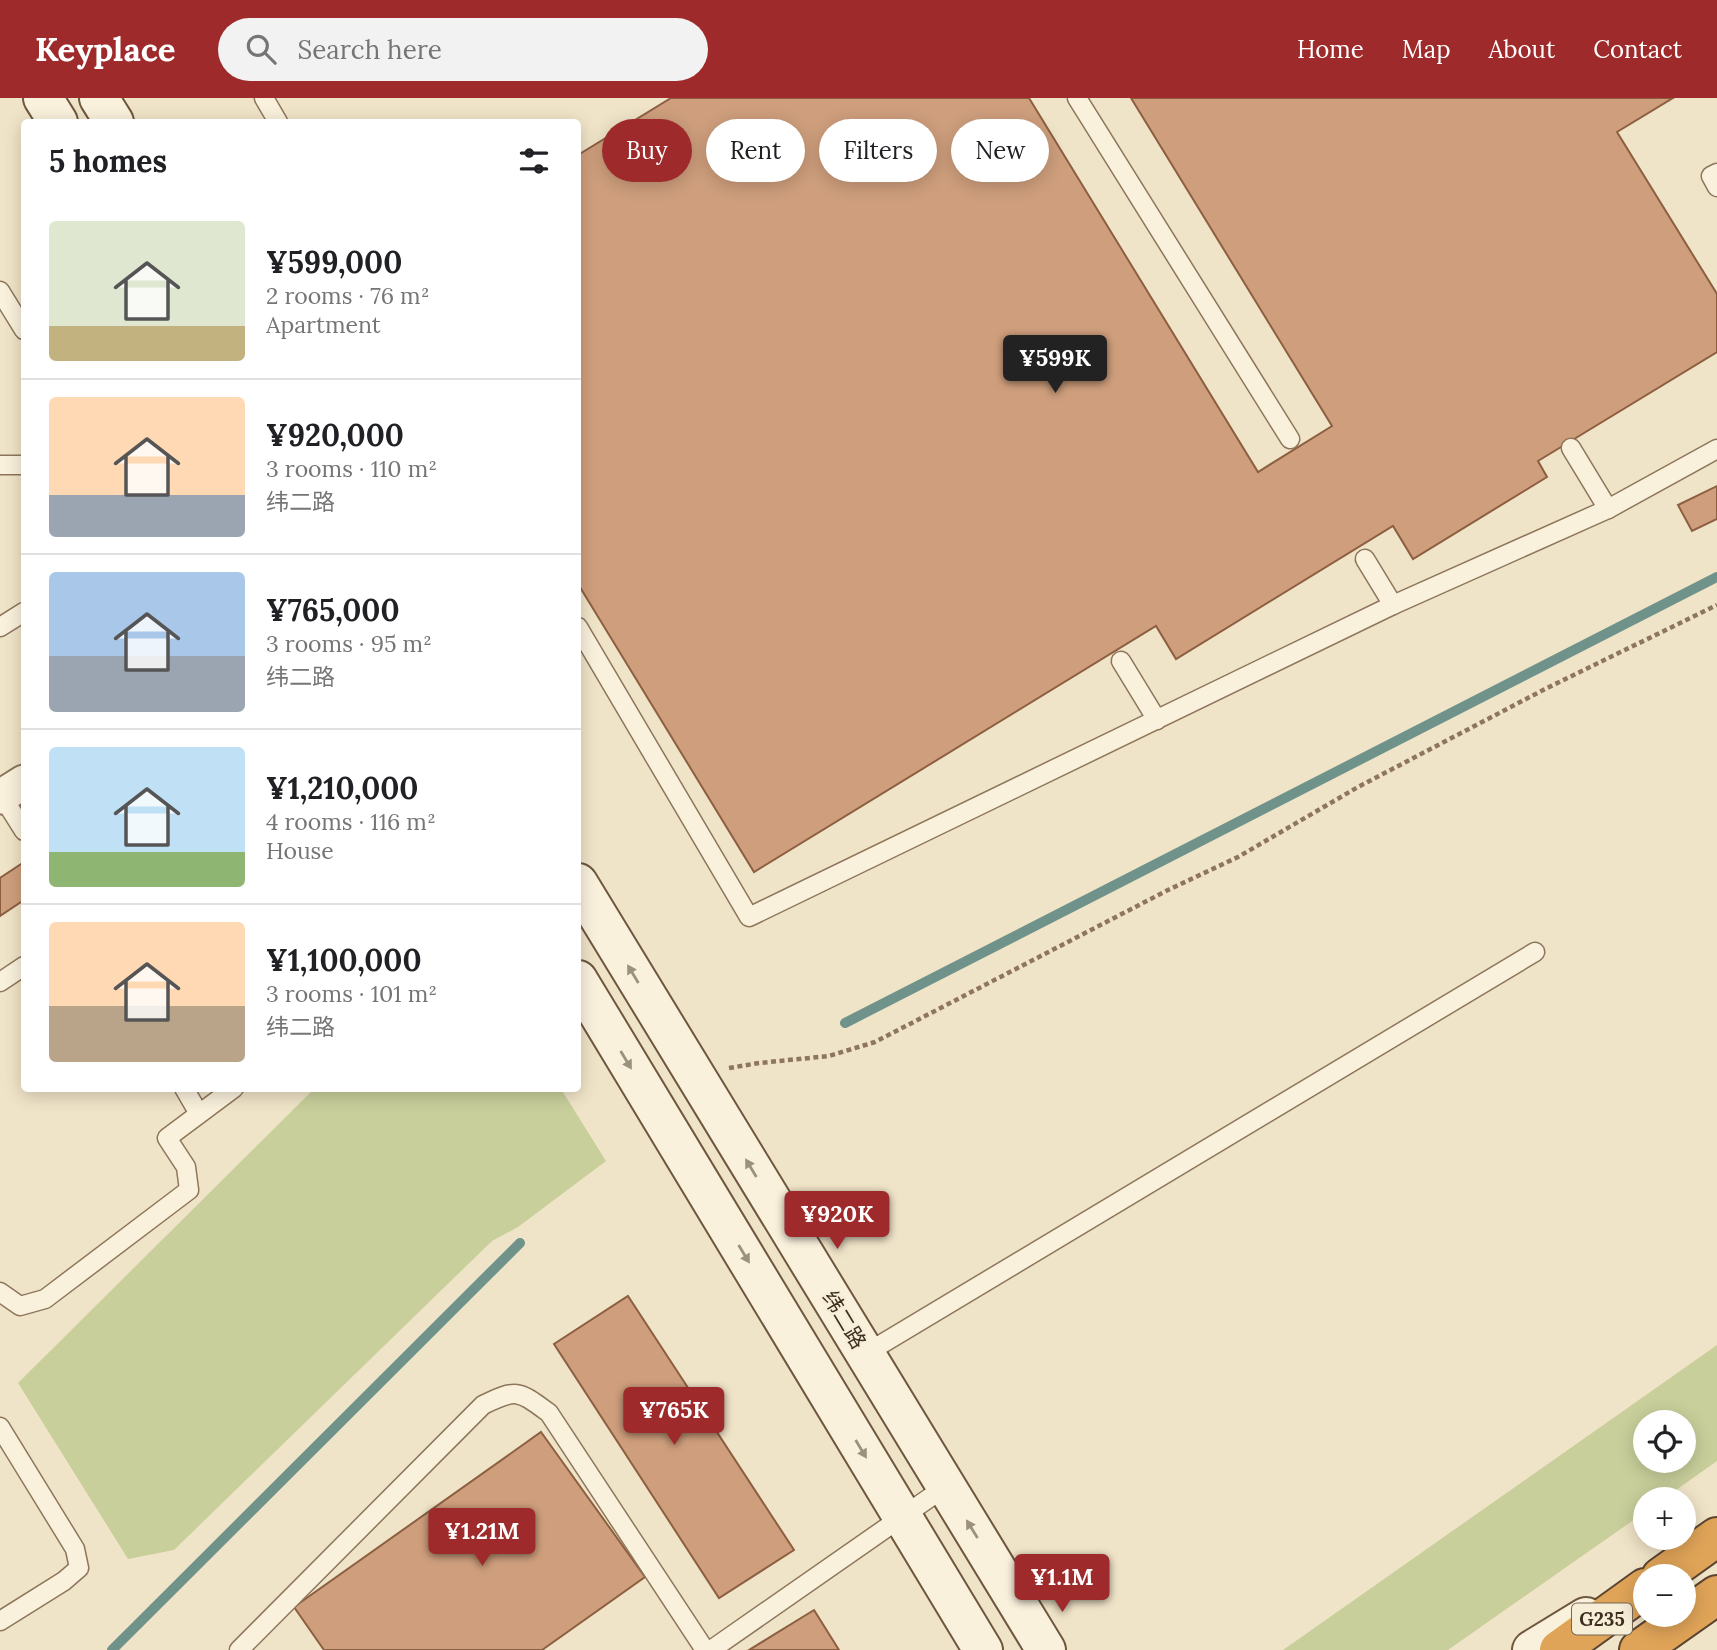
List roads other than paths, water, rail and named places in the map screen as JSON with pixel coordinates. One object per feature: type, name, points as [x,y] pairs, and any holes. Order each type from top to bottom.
[{"type":"highway","points":[[1679,1564],[1717,1537]]},
{"type":"highway","name":"G235","points":[[1639,1650],[1717,1595]]},
{"type":"highway","name":"G235","points":[[1559,1650],[1633,1597]]},
{"type":"street","points":[[43,98],[56,119]]},
{"type":"street","points":[[99,98],[112,119]]},
{"type":"street","name":"纬二路","points":[[581,888],[1046,1650]]},
{"type":"street","points":[[581,986],[983,1650]]},
{"type":"street","points":[[1673,1564],[1717,1537]]},
{"type":"street","points":[[945,1587],[977,1650]]},
{"type":"street","points":[[1532,1650],[1633,1588]]},
{"type":"street","points":[[1026,1616],[1053,1650]]},
{"type":"lane","points":[[264,98],[276,119]]},
{"type":"lane","points":[[1077,98],[1290,439]]},
{"type":"lane","points":[[1717,173],[1711,176],[1717,187]]},
{"type":"lane","points":[[0,291],[21,320]]},
{"type":"lane","points":[[1571,448],[1608,509]]},
{"type":"lane","points":[[581,632],[749,917],[1393,606],[1608,509],[1717,449]]},
{"type":"lane","points":[[0,466],[21,465]]},
{"type":"lane","points":[[1365,559],[1393,606]]},
{"type":"lane","points":[[0,627],[21,614]]},
{"type":"lane","points":[[1121,661],[1157,720]]},
{"type":"lane","points":[[9,791],[21,823]]},
{"type":"lane","points":[[865,1354],[1535,952]]},
{"type":"lane","points":[[0,982],[21,968]]},
{"type":"lane","points":[[186,1092],[199,1114]]},
{"type":"lane","points":[[0,1292],[20,1306],[46,1299],[188,1189],[186,1167],[167,1138],[229,1092]]},
{"type":"lane","points":[[239,1650],[483,1405],[506,1394],[525,1395],[549,1413],[705,1650]]},
{"type":"lane","points":[[0,1427],[75,1549],[79,1568],[64,1581],[0,1621]]},
{"type":"lane","points":[[711,1650],[945,1487]]},
{"type":"waterway","points":[[845,1023],[1717,577]]},
{"type":"waterway","points":[[112,1650],[520,1243]]}]
